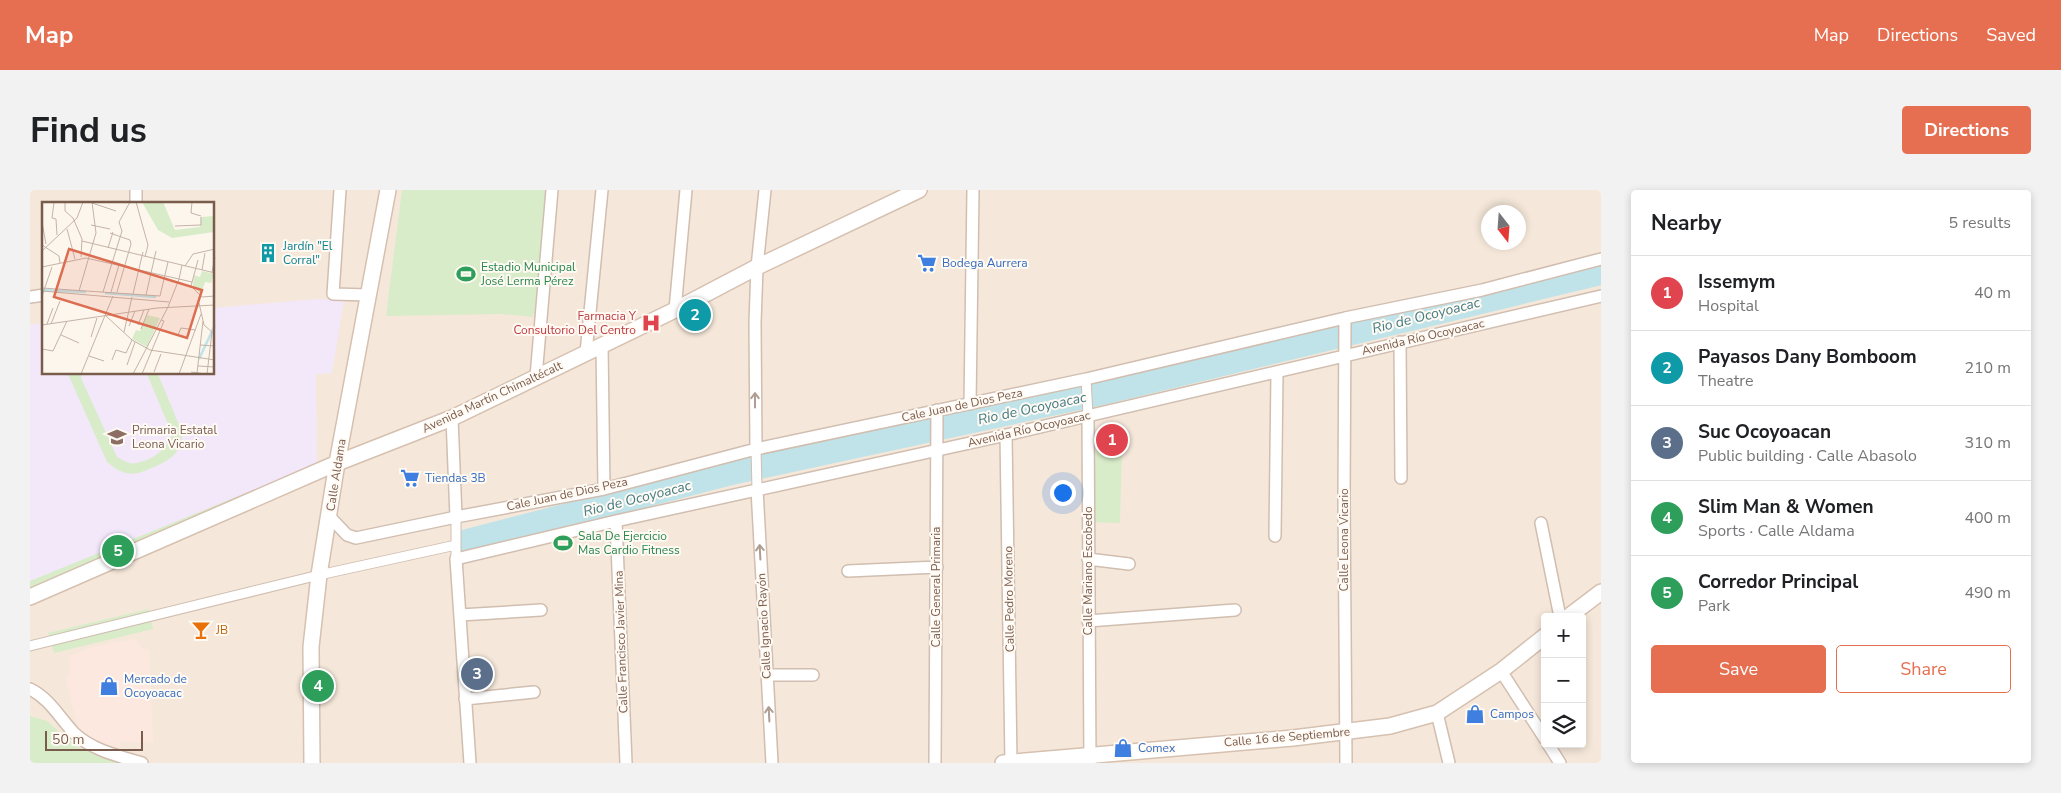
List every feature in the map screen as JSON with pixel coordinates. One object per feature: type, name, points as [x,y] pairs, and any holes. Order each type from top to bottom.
[{"type":"main road","name":"Calle Aldama","points":[[312,763],[311,647],[319,575],[336,463],[370,295],[388,190]]},
{"type":"main road","name":"Avenida Martín Chimaltécalt","points":[[30,597],[336,463],[452,418],[919,190]]},
{"type":"main road","points":[[1573,613],[1601,592]]},
{"type":"main road","name":"Calle 16 de Septiembre","points":[[1007,763],[1090,759],[1345,733],[1390,726],[1437,713],[1501,670],[1541,639]]},
{"type":"street","points":[[340,190],[333,294],[370,295]]},
{"type":"street","points":[[536,377],[552,190]]},
{"type":"street","points":[[586,353],[602,190]]},
{"type":"street","points":[[675,310],[686,190]]},
{"type":"street","points":[[757,486],[755,323],[765,190]]},
{"type":"street","points":[[970,404],[973,190]]},
{"type":"street","name":"Cale Juan de Dios Peza","points":[[329,516],[347,535],[356,538],[604,489],[756,451],[937,413],[970,404],[1086,382],[1482,290],[1601,259]]},
{"type":"street","name":"Avenida Río Ocoyoacac","points":[[456,559],[757,486],[936,445],[1006,435],[1088,412],[1277,373],[1346,352],[1400,342],[1601,296]]},
{"type":"street","name":"Calle Leona Vicario","points":[[1346,321],[1344,498],[1346,763]]},
{"type":"street","points":[[1400,342],[1402,478]]},
{"type":"street","points":[[602,345],[604,489]]},
{"type":"street","points":[[1275,536],[1277,373]]},
{"type":"street","name":"Calle Mariano Escobedo","points":[[1086,382],[1088,412],[1090,759]]},
{"type":"street","name":"Calle General Primaria","points":[[934,763],[937,413]]},
{"type":"street","points":[[452,418],[456,559],[470,763]]},
{"type":"street","name":"Calle Pedro Moreno","points":[[1006,435],[1007,763]]},
{"type":"street","name":"Calle Ignacio Rayón","points":[[757,486],[772,763]]},
{"type":"street","name":"Calle Francisco Javier Mina","points":[[616,521],[626,763]]},
{"type":"street","points":[[1541,523],[1559,613]]},
{"type":"street","points":[[30,646],[319,575],[456,545]]},
{"type":"street","points":[[1088,559],[1129,564]]},
{"type":"street","points":[[848,571],[937,567]]},
{"type":"street","points":[[460,615],[541,610]]},
{"type":"street","points":[[1088,621],[1236,610]]},
{"type":"street","points":[[1501,670],[1541,733]]},
{"type":"street","points":[[767,675],[813,675]]},
{"type":"street","points":[[30,690],[38,693],[50,703],[75,734],[87,743],[107,752],[142,763]]},
{"type":"street","points":[[465,699],[534,692]]},
{"type":"street","points":[[1437,713],[1450,763]]},
{"type":"street","points":[[1551,748],[1560,763]]},
{"type":"shaded area","points":[[30,190],[1601,190],[1601,763],[30,763]]},
{"type":"shaded area","points":[[317,299],[344,300],[332,373],[316,374],[317,464],[42,581],[30,581],[30,325],[42,323],[42,375],[215,375],[215,308]]},
{"type":"shaded area","name":"Mercado de Ocoyoacac","points":[[135,639],[142,648],[149,650],[153,742],[120,742],[120,748],[87,739],[79,731],[71,701],[66,677],[70,677],[69,656],[93,647]]},
{"type":"green space","name":"Estadio Municipal José Lerma Pérez","points":[[402,190],[547,190],[538,313],[533,314],[533,317],[502,314],[386,316]]},
{"type":"green space","points":[[68,375],[82,375],[81,378],[117,457],[126,462],[134,463],[153,457],[167,445],[172,434],[147,375],[158,375],[182,432],[182,440],[177,452],[162,463],[133,474],[119,470],[107,462]]},
{"type":"green space","points":[[1091,450],[1122,450],[1120,523],[1091,522]]},
{"type":"green space","points":[[317,464],[30,595],[30,581]]},
{"type":"green space","points":[[149,609],[153,629],[54,653],[48,633]]},
{"type":"green space","points":[[30,716],[47,721],[77,747],[125,763],[30,763]]},
{"type":"waterway","name":"Rio de Ocoyoacac","points":[[463,542],[736,472],[1102,393],[1601,273]]},
{"type":"place","name":"Jardín \"El Corral\"","points":[[268,253]]},
{"type":"place","name":"Bodega Aurrera","points":[[927,263]]},
{"type":"place","name":"Estadio Municipal José Lerma Pérez","points":[[466,274]]},
{"type":"place","name":"Payasos Dany Bomboom","points":[[695,315]]},
{"type":"place","name":"Farmacia Y Consultorio Del Centro","points":[[651,323]]},
{"type":"place","name":"Primaria Estatal Leona Vicario","points":[[117,437]]},
{"type":"place","name":"Issemym","points":[[1112,440]]},
{"type":"place","name":"Tiendas 3B","points":[[410,478]]},
{"type":"place","name":"Sala De Ejercicio Mas Cardio Fitness","points":[[563,543]]},
{"type":"place","name":"Corredor Principal","points":[[118,551]]},
{"type":"place","name":"JB","points":[[201,630]]},
{"type":"place","name":"Suc Ocoyoacan","points":[[477,674]]},
{"type":"place","name":"Mercado de Ocoyoacac","points":[[109,686]]},
{"type":"place","name":"Slim Man & Women","points":[[318,686]]},
{"type":"place","name":"Campos","points":[[1475,714]]},
{"type":"place","name":"Comex","points":[[1123,748]]}]
